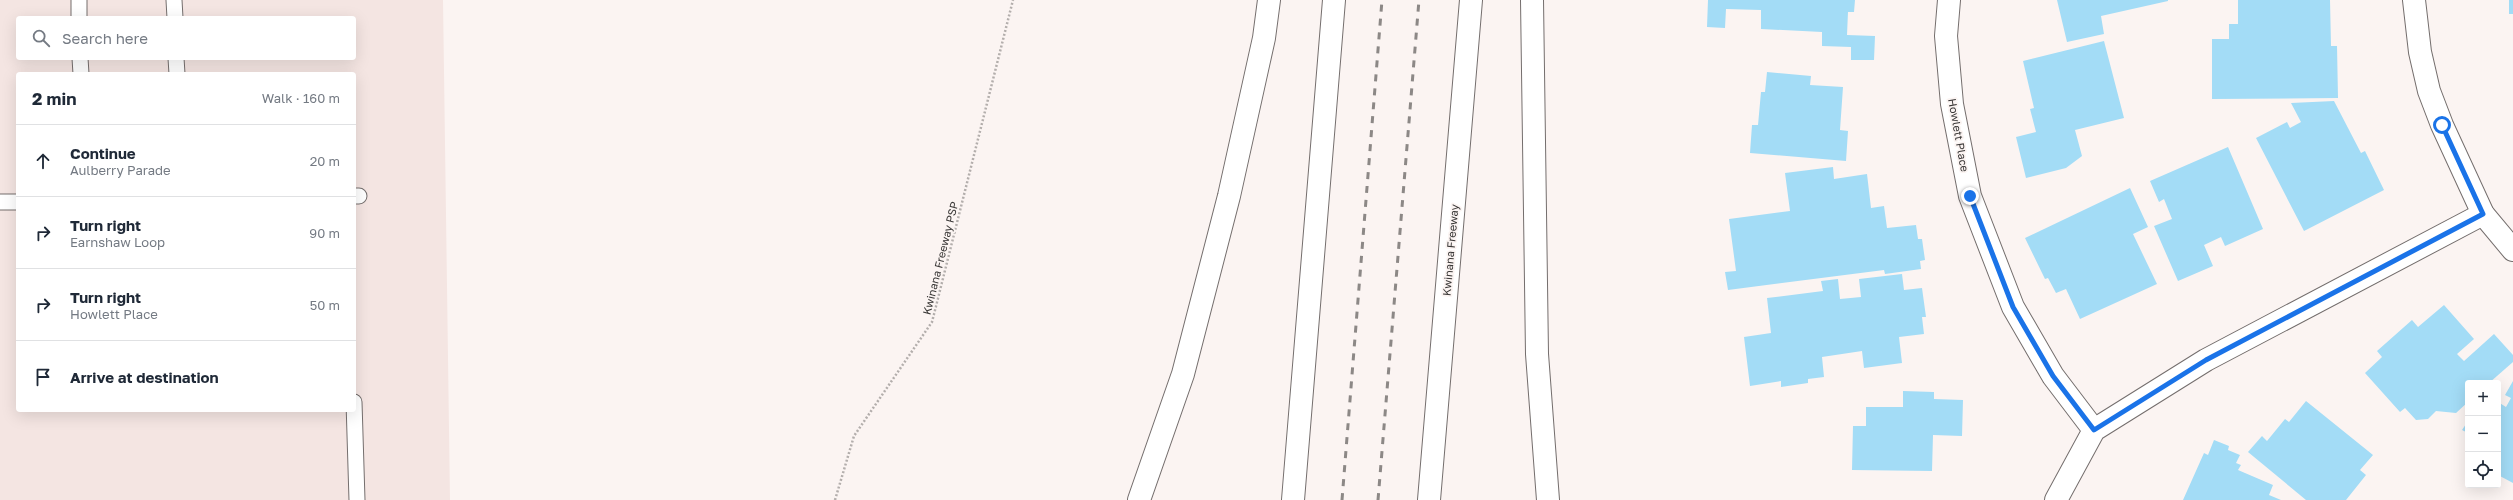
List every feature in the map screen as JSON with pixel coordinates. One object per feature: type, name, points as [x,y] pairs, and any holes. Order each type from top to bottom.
[{"type":"main road","points":[[1139,500],[1183,374],[1229,196],[1264,38],[1269,0]]},
{"type":"main road","points":[[1293,500],[1334,0]]},
{"type":"main road","name":"Kwinana Freeway","points":[[1429,500],[1471,0]]},
{"type":"main road","points":[[1532,0],[1537,354],[1548,500]]},
{"type":"main road","name":"Howlett Place","points":[[1949,0],[1946,36],[1952,104],[1970,196],[2013,307],[2053,376],[2094,430]]},
{"type":"main road","points":[[2414,0],[2420,52],[2429,91],[2462,172],[2483,214],[2513,250]]},
{"type":"main road","points":[[2056,500],[2094,430],[2206,360],[2483,214]]},
{"type":"lane","points":[[79,0],[79,16]]},
{"type":"lane","points":[[174,0],[175,16]]},
{"type":"lane","points":[[80,60],[80,72]]},
{"type":"lane","points":[[176,60],[177,72]]},
{"type":"lane","points":[[0,202],[16,202]]},
{"type":"lane","points":[[354,412],[357,500]]},
{"type":"path","name":"Kwinana Freeway PSP","points":[[835,500],[854,436],[932,322],[1013,0]]},
{"type":"shaded area","points":[[0,0],[443,0],[450,500],[0,500]]},
{"type":"building","points":[[1708,0],[1855,0],[1854,12],[1848,12],[1847,35],[1875,36],[1874,60],[1851,60],[1851,47],[1822,46],[1822,32],[1761,29],[1761,10],[1726,9],[1725,28],[1707,27]]},
{"type":"building","points":[[2057,0],[2168,1],[2101,16],[2104,34],[2067,42]]},
{"type":"building","points":[[2238,0],[2330,0],[2331,46],[2337,46],[2338,98],[2212,99],[2212,39],[2229,39],[2229,24],[2238,24]]},
{"type":"building","points":[[2509,0],[2513,0],[2513,14],[2509,14]]},
{"type":"building","points":[[2104,41],[2124,118],[2075,130],[2082,156],[2066,168],[2026,178],[2016,137],[2036,132],[2030,109],[2034,108],[2023,61]]},
{"type":"building","points":[[1767,72],[1811,76],[1810,85],[1843,87],[1840,130],[1848,131],[1846,161],[1750,153],[1752,125],[1758,125],[1761,92],[1765,92]]},
{"type":"building","points":[[2334,101],[2361,153],[2365,151],[2384,190],[2304,231],[2256,138],[2287,122],[2290,128],[2301,122],[2291,103]]},
{"type":"building","points":[[2228,147],[2263,229],[2225,246],[2221,237],[2204,245],[2213,266],[2178,281],[2154,226],[2172,219],[2164,199],[2159,202],[2150,181]]},
{"type":"building","points":[[1833,167],[1834,179],[1867,174],[1871,208],[1884,206],[1887,228],[1916,225],[1918,239],[1922,239],[1925,260],[1920,261],[1921,269],[1885,274],[1884,270],[1728,290],[1725,272],[1736,271],[1729,219],[1790,211],[1785,173]]},
{"type":"building","points":[[2130,188],[2148,227],[2133,234],[2157,284],[2080,319],[2066,289],[2056,293],[2048,278],[2045,279],[2025,238]]},
{"type":"building","points":[[1902,274],[1904,290],[1922,288],[1926,317],[1922,317],[1924,334],[1899,337],[1902,363],[1864,368],[1862,351],[1822,357],[1824,377],[1808,379],[1808,383],[1781,387],[1781,381],[1750,386],[1744,337],[1771,333],[1767,298],[1823,291],[1821,281],[1838,279],[1840,299],[1861,297],[1859,279]]},
{"type":"building","points":[[2444,305],[2474,339],[2457,354],[2464,361],[2494,334],[2513,355],[2513,362],[2492,380],[2465,380],[2465,405],[2456,413],[2436,411],[2428,419],[2416,420],[2405,408],[2400,412],[2365,373],[2382,357],[2377,351],[2412,320],[2418,327]]},
{"type":"building","points":[[2513,381],[2513,483],[2501,477],[2501,404],[2506,407],[2511,398],[2505,395]]},
{"type":"building","points":[[1903,391],[1934,392],[1934,399],[1963,400],[1962,436],[1933,435],[1932,471],[1852,470],[1853,426],[1866,426],[1866,407],[1903,407]]},
{"type":"building","points":[[2306,401],[2373,455],[2360,470],[2366,475],[2346,500],[2306,500],[2248,452],[2262,436],[2267,441],[2285,419],[2289,422]]},
{"type":"building","points":[[2214,440],[2229,446],[2228,450],[2240,455],[2236,463],[2241,465],[2238,470],[2273,485],[2269,495],[2281,500],[2183,500],[2204,453],[2208,455]]},
{"type":"railway","points":[[1342,500],[1382,0]]},
{"type":"railway","points":[[1378,500],[1419,0]]},
{"type":"route","points":[[1970,196],[2013,307],[2053,376],[2094,430],[2206,360],[2483,214],[2462,172],[2442,125]]}]
